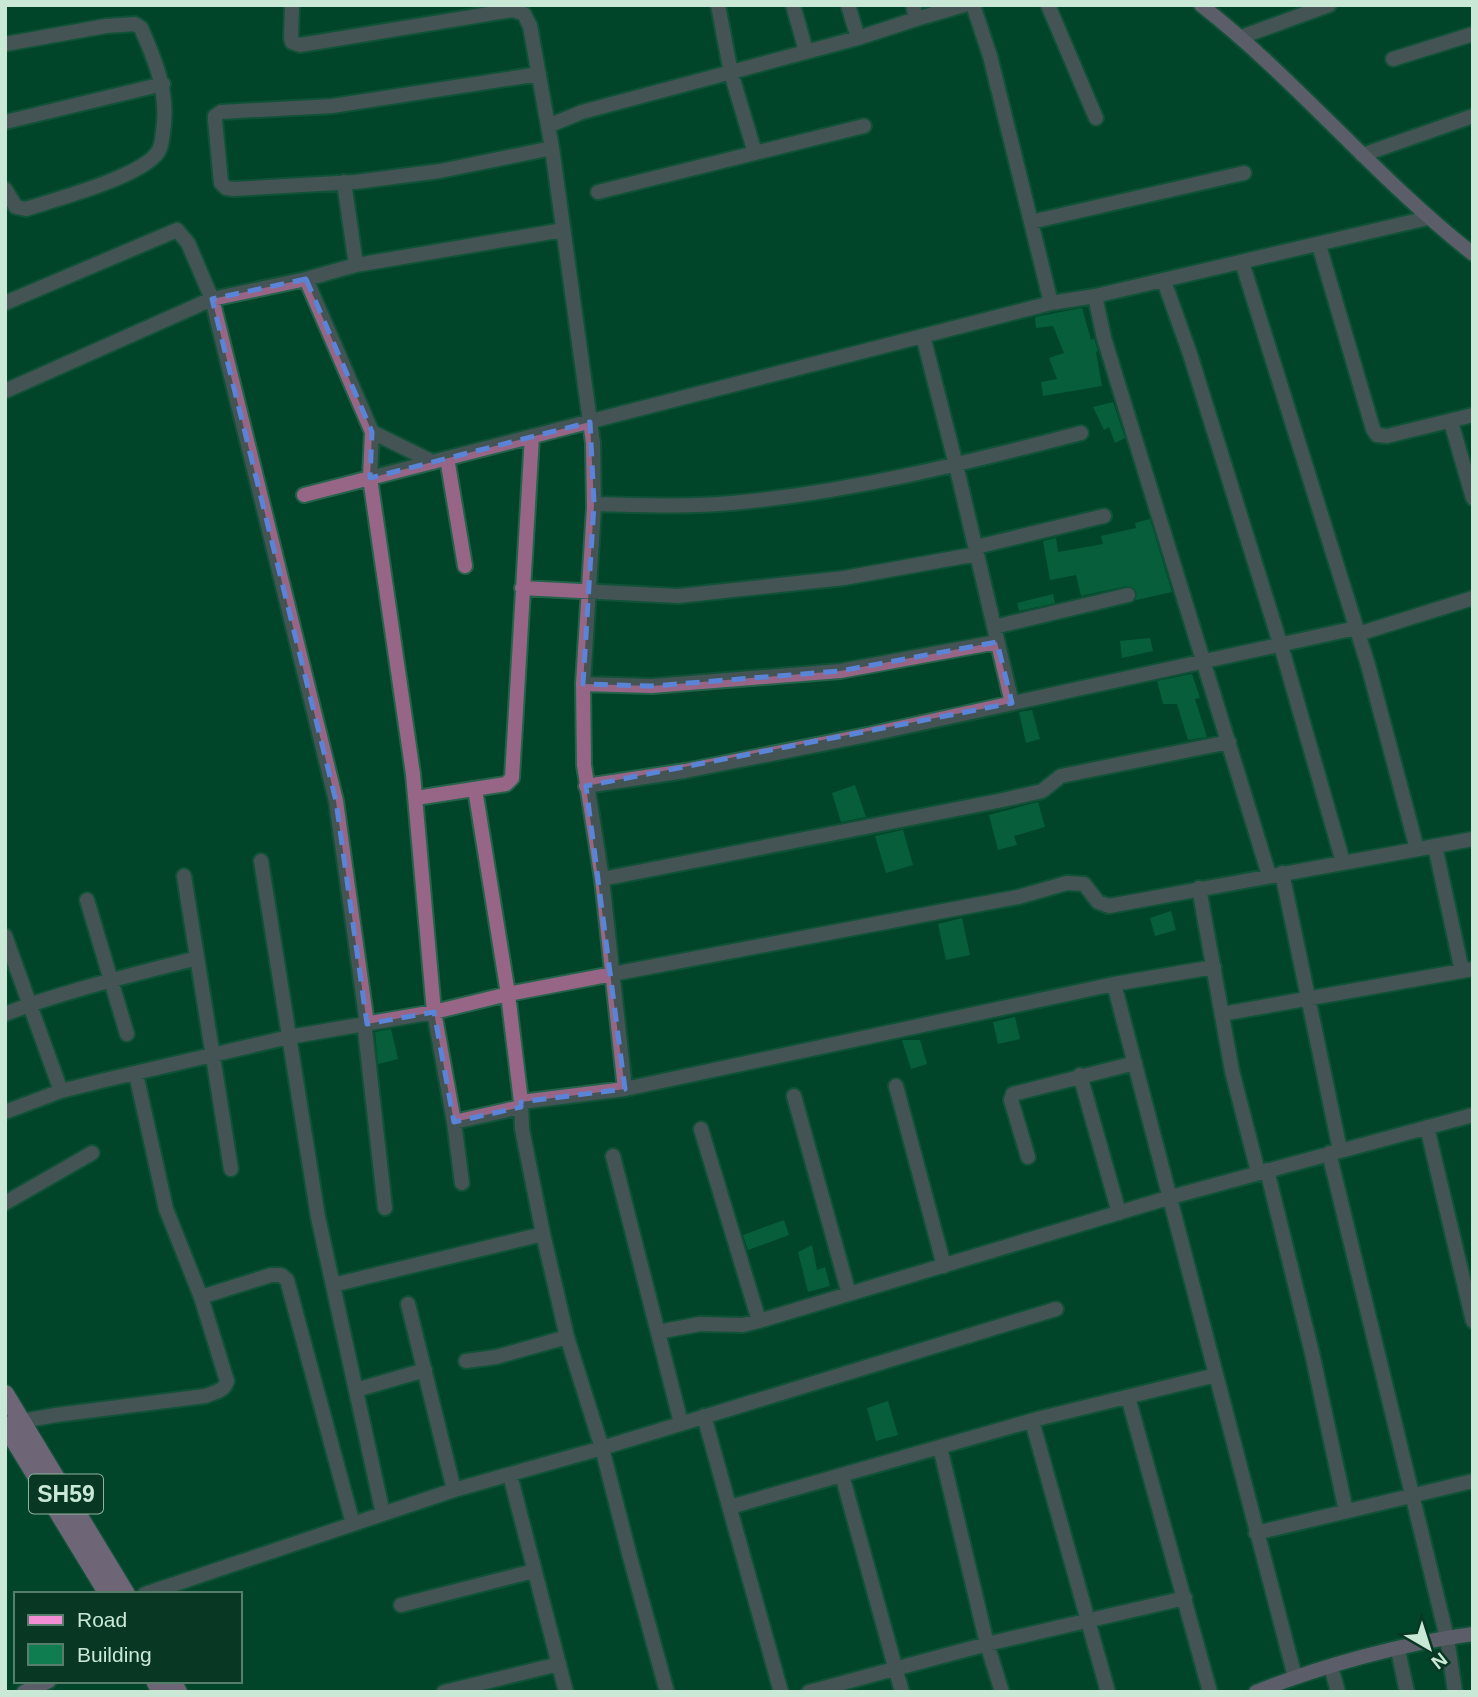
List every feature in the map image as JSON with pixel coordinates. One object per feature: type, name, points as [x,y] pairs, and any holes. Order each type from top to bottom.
[{"type":"main road","name":"SH59","points":[[5,1394],[14,1423],[107,1592]]},
{"type":"main road","name":"SH59","points":[[14,1423],[125,1592]]},
{"type":"street","points":[[292,5],[290,38],[292,42],[300,45],[513,10],[524,14],[530,26],[552,148],[593,443],[594,504],[582,726],[586,786],[602,879],[625,1089]]},
{"type":"street","points":[[718,5],[731,73],[755,153]]},
{"type":"street","points":[[793,5],[806,51]]},
{"type":"street","points":[[848,5],[858,38]]},
{"type":"street","points":[[548,126],[582,112],[858,38],[915,12],[964,5]]},
{"type":"street","points":[[973,5],[990,56],[1051,303]]},
{"type":"street","points":[[1048,5],[1097,118]]},
{"type":"street","points":[[1201,5],[1241,37],[1428,218],[1473,254]]},
{"type":"street","points":[[1241,37],[1329,5]]},
{"type":"street","points":[[5,44],[106,26],[135,24],[141,28],[163,83],[165,120],[162,141],[156,155],[128,174],[26,209],[16,207],[6,193]]},
{"type":"street","points":[[1393,59],[1473,34]]},
{"type":"street","points":[[539,74],[332,106],[221,112],[215,116],[221,183],[226,188],[344,182],[440,171],[552,148]]},
{"type":"street","points":[[5,122],[163,83]]},
{"type":"street","points":[[1362,155],[1473,116]]},
{"type":"street","points":[[597,192],[864,126]]},
{"type":"street","points":[[1031,222],[1244,173]]},
{"type":"street","points":[[344,182],[356,265]]},
{"type":"street","points":[[304,495],[1051,303],[1164,281],[1428,218]]},
{"type":"street","points":[[5,303],[177,230],[188,243],[212,299],[336,801],[367,1024],[365,1030],[375,1133],[385,1208]]},
{"type":"street","points":[[5,391],[212,299],[306,279],[356,265],[563,230]]},
{"type":"street","points":[[1319,245],[1377,435],[1387,436],[1473,415]]},
{"type":"street","points":[[1242,262],[1387,730],[1417,849]]},
{"type":"street","points":[[306,279],[372,432],[370,478],[416,798],[434,1012],[454,1122],[461,1183]]},
{"type":"street","points":[[1164,281],[1190,354],[1280,646],[1343,862]]},
{"type":"street","points":[[1096,296],[1104,338],[1203,662],[1276,874],[1307,1000],[1335,1152],[1411,1496],[1447,1637],[1455,1692]]},
{"type":"street","points":[[923,336],[1012,704]]},
{"type":"street","points":[[1451,422],[1470,477],[1473,498]]},
{"type":"street","points":[[372,432],[440,460]]},
{"type":"street","points":[[594,504],[732,503],[835,489],[956,465],[1081,433]]},
{"type":"street","points":[[416,798],[506,784],[512,778],[532,436]]},
{"type":"street","points":[[440,460],[465,566]]},
{"type":"street","points":[[522,589],[678,596],[844,578],[976,551],[1104,516]]},
{"type":"street","points":[[994,627],[1128,596]]},
{"type":"street","points":[[586,786],[699,768],[1357,631],[1473,598]]},
{"type":"street","points":[[583,684],[664,685],[840,671],[997,642]]},
{"type":"street","points":[[602,879],[1003,800],[1042,791],[1061,776],[1229,742]]},
{"type":"street","points":[[475,789],[508,994],[522,1129],[543,1234],[567,1337],[602,1448],[667,1692]]},
{"type":"street","points":[[5,1112],[61,1091],[289,1037],[434,1012],[508,994],[1006,899],[1067,883],[1084,884],[1098,902],[1109,906],[1473,839]]},
{"type":"street","points":[[1222,1014],[1467,970],[1435,846]]},
{"type":"street","points":[[261,861],[318,1217],[383,1514]]},
{"type":"street","points":[[184,876],[231,1169]]},
{"type":"street","points":[[1199,888],[1232,1071],[1263,1171],[1312,1353],[1346,1511]]},
{"type":"street","points":[[87,900],[127,1034]]},
{"type":"street","points":[[5,936],[61,1091]]},
{"type":"street","points":[[5,1014],[197,958]]},
{"type":"street","points":[[454,1122],[521,1105],[625,1089],[1114,984],[1214,967]]},
{"type":"street","points":[[1114,984],[1295,1676]]},
{"type":"street","points":[[1028,1157],[1011,1096],[1018,1091],[1135,1063]]},
{"type":"street","points":[[14,1423],[205,1396],[223,1389],[226,1381],[201,1297],[166,1209],[136,1074]]},
{"type":"street","points":[[1080,1075],[1119,1213]]},
{"type":"street","points":[[896,1086],[944,1266]]},
{"type":"street","points":[[794,1096],[849,1294]]},
{"type":"street","points":[[658,1332],[700,1324],[743,1325],[759,1321],[1171,1197],[1473,1115]]},
{"type":"street","points":[[1427,1127],[1473,1321]]},
{"type":"street","points":[[701,1129],[759,1321]]},
{"type":"street","points":[[5,1203],[92,1153]]},
{"type":"street","points":[[613,1156],[681,1423]]},
{"type":"street","points":[[333,1285],[543,1234]]},
{"type":"street","points":[[201,1297],[271,1275],[281,1275],[287,1280],[353,1524]]},
{"type":"street","points":[[408,1304],[454,1490]]},
{"type":"street","points":[[151,1592],[454,1490],[602,1448],[1056,1309]]},
{"type":"street","points":[[466,1362],[496,1357],[567,1337]]},
{"type":"street","points":[[356,1390],[425,1370]]},
{"type":"street","points":[[730,1507],[1032,1421],[1216,1375]]},
{"type":"street","points":[[1128,1397],[1210,1692]]},
{"type":"street","points":[[704,1416],[781,1692]]},
{"type":"street","points":[[1032,1421],[1108,1692]]},
{"type":"street","points":[[940,1447],[987,1644],[1002,1692]]},
{"type":"street","points":[[510,1475],[566,1692]]},
{"type":"street","points":[[842,1475],[901,1692]]},
{"type":"street","points":[[1256,1533],[1473,1481]]},
{"type":"street","points":[[401,1605],[534,1571]]},
{"type":"street","points":[[809,1692],[987,1644],[1185,1598]]},
{"type":"street","points":[[1256,1692],[1295,1676],[1447,1637],[1473,1634]]},
{"type":"street","points":[[1398,1650],[1407,1692]]},
{"type":"street","points":[[444,1692],[559,1664]]},
{"type":"street","points":[[1331,1667],[1338,1692]]},
{"type":"street","points":[[24,1692],[44,1683]]},
{"type":"highlighted area","points":[[306,279],[372,432],[370,478],[590,422],[594,504],[583,684],[652,686],[840,671],[997,642],[1012,703],[586,786],[625,1089],[521,1102],[521,1107],[454,1122],[434,1012],[367,1024],[336,801],[212,299]]},
{"type":"building","points":[[1082,308],[1091,340],[1094,338],[1098,351],[1096,352],[1102,386],[1043,396],[1041,382],[1057,379],[1049,358],[1064,353],[1053,326],[1036,328],[1035,317]]},
{"type":"building","points":[[1113,402],[1125,438],[1115,443],[1109,427],[1104,430],[1093,407]]},
{"type":"building","points":[[1150,519],[1172,592],[1136,600],[1135,589],[1126,586],[1081,596],[1076,575],[1050,580],[1043,541],[1056,538],[1058,552],[1103,544],[1101,536],[1136,528],[1135,523]]},
{"type":"building","points":[[1053,594],[1055,603],[1019,611],[1017,603]]},
{"type":"building","points":[[1150,638],[1153,651],[1122,658],[1120,641]]},
{"type":"building","points":[[1192,674],[1200,698],[1195,699],[1207,737],[1188,740],[1177,704],[1163,704],[1157,681]]},
{"type":"building","points":[[1032,710],[1040,739],[1026,743],[1019,712]]},
{"type":"building","points":[[855,785],[866,817],[841,822],[832,793]]},
{"type":"building","points":[[1038,802],[1045,827],[1014,836],[1017,845],[998,850],[989,815]]},
{"type":"building","points":[[903,830],[913,865],[886,873],[875,836]]},
{"type":"building","points":[[1171,911],[1176,930],[1155,936],[1150,918]]},
{"type":"building","points":[[962,918],[970,955],[946,960],[938,924]]},
{"type":"building","points":[[1015,1017],[1020,1039],[998,1044],[993,1022]]},
{"type":"building","points":[[391,1029],[398,1059],[378,1064],[375,1032]]},
{"type":"building","points":[[902,1040],[920,1040],[927,1064],[911,1069]]},
{"type":"building","points":[[784,1220],[789,1235],[748,1250],[743,1235]]},
{"type":"building","points":[[812,1245],[817,1270],[825,1267],[830,1286],[808,1292],[798,1252]]},
{"type":"building","points":[[888,1401],[898,1435],[876,1441],[867,1408]]}]
